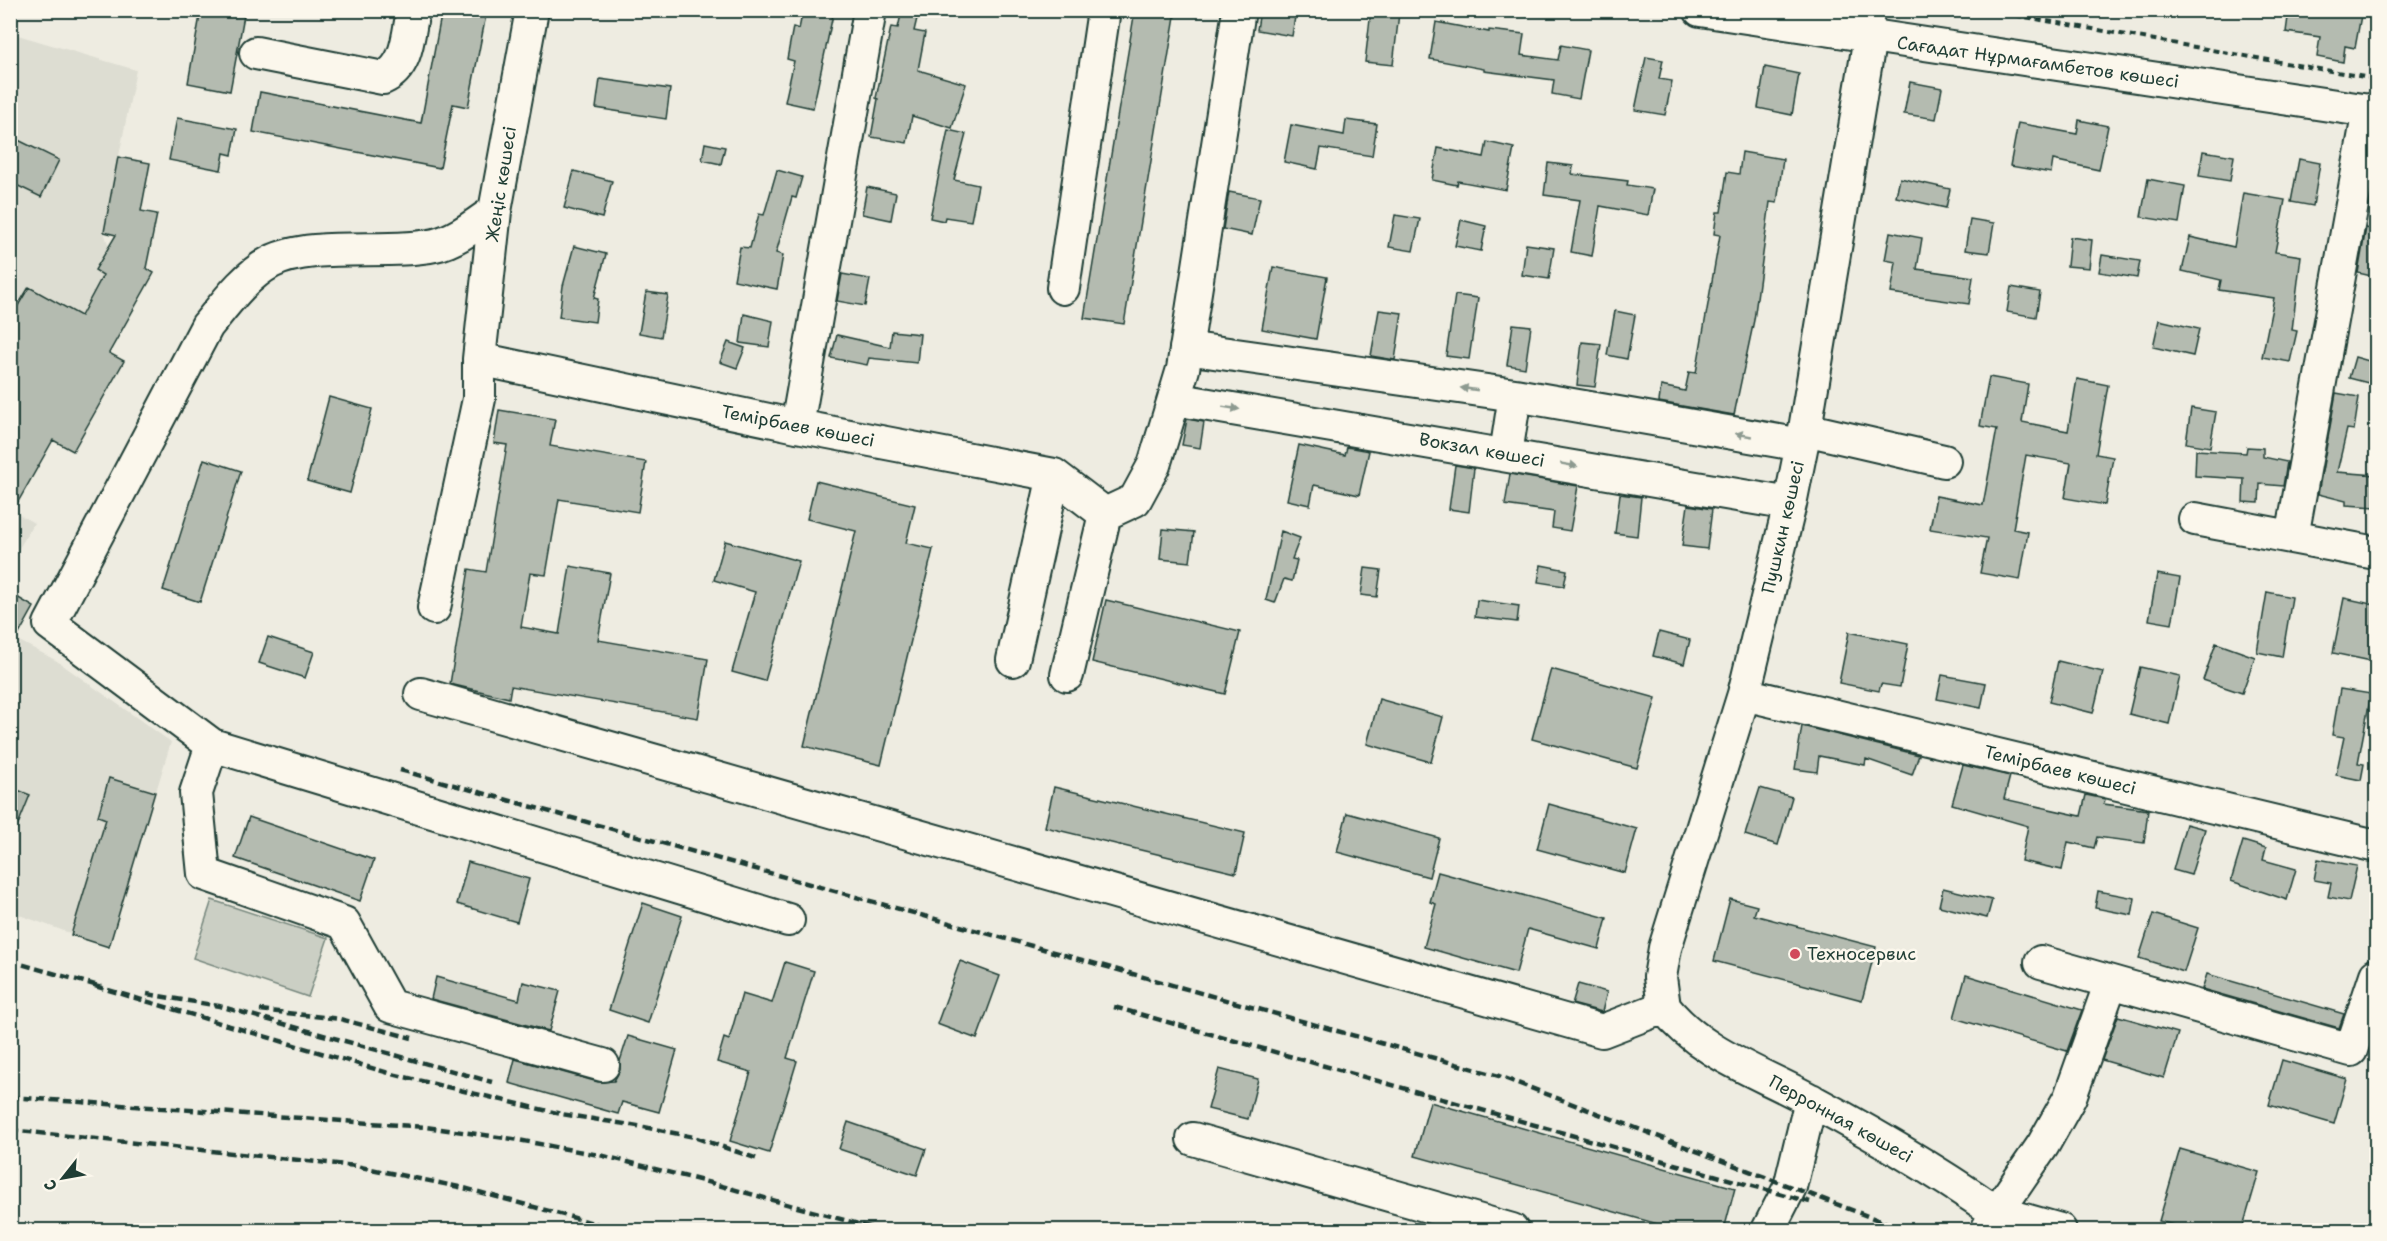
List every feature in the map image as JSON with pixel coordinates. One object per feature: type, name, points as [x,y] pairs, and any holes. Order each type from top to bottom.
[{"type":"street","points":[[256,53],[383,78],[394,73],[401,64],[413,10]]},
{"type":"street","name":"Жеңіс көшесі","points":[[434,608],[479,399],[479,359],[495,211],[532,10]]},
{"type":"street","points":[[797,426],[870,10]]},
{"type":"street","points":[[1063,288],[1104,10]]},
{"type":"street","points":[[1067,675],[1105,514],[1135,500],[1154,465],[1183,369],[1239,10]]},
{"type":"street","name":"Сағадат Нұрмағамбетов көшесі","points":[[1700,10],[1867,24],[2373,111]]},
{"type":"street","points":[[1867,24],[1887,10]]},
{"type":"street","name":"Пушкин көшесі","points":[[1664,1007],[1660,977],[1665,948],[1744,693],[1790,504],[1803,437],[1867,24]]},
{"type":"street","points":[[2292,537],[2373,111]]},
{"type":"street","points":[[495,211],[464,233],[435,244],[296,253],[271,262],[228,299],[201,337],[50,624],[212,746],[788,920]]},
{"type":"street","points":[[1186,348],[1803,437],[1944,461]]},
{"type":"street","name":"Темірбаев көшесі","points":[[479,359],[797,426],[1054,475],[1105,514]]},
{"type":"street","points":[[1506,454],[1515,395]]},
{"type":"street","name":"Вокзал көшесі","points":[[1174,399],[1790,504]]},
{"type":"street","points":[[1013,660],[1054,475]]},
{"type":"street","points":[[2195,519],[2376,553]]},
{"type":"street","name":"Темірбаев көшесі","points":[[1744,693],[2376,846]]},
{"type":"street","points":[[421,694],[1602,1031],[1664,1007]]},
{"type":"street","points":[[212,746],[196,793],[204,874],[344,923],[390,1006],[603,1065]]},
{"type":"street","points":[[2041,962],[2350,1050],[2376,975]]},
{"type":"street","points":[[2060,1230],[1992,1221],[2043,1145],[2070,1097],[2111,982]]},
{"type":"street","name":"Перронная көшесі","points":[[1664,1007],[1692,1036],[1731,1061],[1811,1100],[1914,1158],[1992,1221],[2021,1230]]},
{"type":"street","points":[[1768,1230],[1790,1187],[1811,1100]]},
{"type":"street","points":[[1193,1139],[1512,1230]]},
{"type":"path","points":[[1985,10],[2376,79]]},
{"type":"shaded area","points":[[11,33],[136,70],[104,232],[109,247],[96,270],[103,275],[21,422],[53,440],[13,511],[34,523],[11,562]]},
{"type":"shaded area","points":[[10,636],[57,661],[171,742],[109,947],[11,912]]},
{"type":"shaded area","points":[[212,900],[328,938],[308,997],[193,958]]},
{"type":"building","points":[[201,10],[245,10],[230,91],[188,83]]},
{"type":"building","points":[[442,10],[487,10],[468,107],[453,104],[440,168],[253,132],[260,92],[421,123]]},
{"type":"building","points":[[803,10],[834,10],[813,108],[785,102],[794,61],[787,59],[793,27],[799,29]]},
{"type":"building","points":[[902,10],[919,10],[914,31],[925,33],[918,70],[966,84],[952,128],[912,116],[907,143],[871,137],[878,99],[876,98],[891,27],[898,28]]},
{"type":"building","points":[[1135,10],[1176,10],[1124,324],[1084,318]]},
{"type":"building","points":[[1260,10],[1296,10],[1292,36],[1257,30]]},
{"type":"building","points":[[1371,10],[1399,13],[1393,65],[1365,62]]},
{"type":"building","points":[[2289,10],[2362,10],[2355,48],[2345,46],[2343,62],[2317,57],[2320,37],[2286,32]]},
{"type":"building","points":[[1436,22],[1489,32],[1489,30],[1524,34],[1521,55],[1558,60],[1561,45],[1588,50],[1579,99],[1552,94],[1554,80],[1484,71],[1484,69],[1430,59]]},
{"type":"building","points":[[1646,57],[1663,60],[1659,79],[1672,81],[1665,115],[1635,110]]},
{"type":"building","points":[[1765,67],[1799,74],[1792,115],[1758,108]]},
{"type":"building","points":[[600,79],[670,89],[666,119],[596,108]]},
{"type":"building","points":[[1910,82],[1942,88],[1936,119],[1904,114]]},
{"type":"building","points":[[177,118],[237,129],[232,155],[224,153],[221,170],[169,160]]},
{"type":"building","points":[[1346,120],[1377,124],[1372,156],[1321,148],[1317,169],[1284,162],[1291,125],[1344,135]]},
{"type":"building","points":[[2079,120],[2108,126],[2099,170],[2053,160],[2051,173],[2010,166],[2018,123],[2077,134]]},
{"type":"building","points":[[948,130],[966,134],[954,180],[978,185],[971,221],[945,217],[944,221],[930,218]]},
{"type":"building","points":[[10,136],[59,160],[41,197],[10,182]]},
{"type":"building","points":[[1487,142],[1514,148],[1506,190],[1458,181],[1457,185],[1432,180],[1438,148],[1484,157]]},
{"type":"building","points":[[705,143],[725,147],[721,164],[702,160]]},
{"type":"building","points":[[2203,151],[2234,156],[2230,181],[2199,176]]},
{"type":"building","points":[[1742,152],[1783,159],[1777,203],[1770,202],[1754,320],[1734,415],[1659,402],[1661,386],[1685,391],[1689,372],[1696,373],[1720,235],[1714,234],[1717,212],[1721,212],[1727,172],[1739,174]]},
{"type":"building","points":[[118,157],[150,163],[141,211],[157,214],[146,268],[154,273],[109,353],[124,361],[73,451],[53,440],[10,516],[10,319],[29,287],[81,316],[103,275],[95,270],[116,235],[104,232]]},
{"type":"building","points":[[2299,159],[2320,163],[2313,206],[2291,202]]},
{"type":"building","points":[[1548,163],[1573,166],[1572,174],[1628,181],[1627,185],[1653,189],[1648,215],[1600,206],[1592,256],[1571,252],[1580,200],[1544,195]]},
{"type":"building","points":[[777,170],[802,177],[796,198],[792,197],[776,253],[783,255],[777,289],[734,280],[740,247],[750,248],[759,214],[764,215]]},
{"type":"building","points":[[574,171],[612,181],[602,218],[564,208]]},
{"type":"building","points":[[1900,178],[1950,189],[1946,208],[1896,197]]},
{"type":"building","points":[[2148,179],[2185,186],[2179,223],[2141,217]]},
{"type":"building","points":[[867,187],[896,193],[891,220],[862,214]]},
{"type":"building","points":[[1229,192],[1260,198],[1252,235],[1223,229]]},
{"type":"building","points":[[2243,193],[2285,200],[2275,252],[2301,256],[2292,330],[2297,331],[2290,362],[2262,357],[2274,298],[2219,290],[2221,280],[2182,271],[2190,237],[2234,247]]},
{"type":"building","points":[[1395,215],[1420,219],[1413,251],[1389,247]]},
{"type":"building","points":[[1970,219],[1994,223],[1989,253],[1965,250]]},
{"type":"building","points":[[1461,220],[1486,226],[1481,251],[1455,246]]},
{"type":"building","points":[[2366,228],[2376,230],[2376,277],[2358,273]]},
{"type":"building","points":[[1890,232],[1922,238],[1917,269],[1973,277],[1969,304],[1891,293],[1896,262],[1885,260]]},
{"type":"building","points":[[2070,237],[2092,240],[2089,268],[2067,266]]},
{"type":"building","points":[[1526,244],[1554,248],[1549,279],[1522,275]]},
{"type":"building","points":[[574,246],[606,254],[594,298],[598,299],[595,322],[559,317],[563,286]]},
{"type":"building","points":[[2102,255],[2140,261],[2137,278],[2099,272]]},
{"type":"building","points":[[1273,267],[1327,277],[1316,339],[1262,329]]},
{"type":"building","points":[[842,274],[870,279],[865,306],[837,301]]},
{"type":"building","points":[[2011,287],[2040,292],[2036,317],[2007,312]]},
{"type":"building","points":[[646,292],[668,295],[661,337],[639,333]]},
{"type":"building","points":[[1455,295],[1478,298],[1469,359],[1446,356]]},
{"type":"building","points":[[1379,310],[1402,313],[1395,360],[1371,356]]},
{"type":"building","points":[[1615,311],[1635,315],[1627,359],[1607,355]]},
{"type":"building","points":[[744,314],[773,321],[769,347],[740,343]]},
{"type":"building","points":[[2159,320],[2199,329],[2193,356],[2153,347]]},
{"type":"building","points":[[1513,324],[1531,326],[1525,368],[1507,365]]},
{"type":"building","points":[[892,331],[920,334],[917,363],[869,358],[867,365],[831,358],[837,335],[890,347]]},
{"type":"building","points":[[728,342],[745,348],[737,368],[720,362]]},
{"type":"building","points":[[1582,342],[1601,344],[1595,387],[1577,385]]},
{"type":"building","points":[[2355,357],[2376,363],[2376,385],[2349,378]]},
{"type":"building","points":[[1989,377],[2028,384],[2022,422],[2068,431],[2077,379],[2108,385],[2096,454],[2113,457],[2105,505],[2065,498],[2071,463],[2026,455],[2013,529],[2028,532],[2020,580],[1980,573],[1987,538],[1930,529],[1936,496],[1983,505],[1997,429],[1980,426]]},
{"type":"building","points":[[2336,393],[2359,397],[2354,430],[2347,429],[2337,472],[2376,475],[2376,507],[2346,505],[2346,501],[2318,494]]},
{"type":"building","points":[[329,397],[372,409],[350,493],[307,481]]},
{"type":"building","points":[[2191,408],[2216,412],[2210,447],[2186,443]]},
{"type":"building","points":[[499,410],[555,419],[550,446],[646,462],[638,512],[559,499],[546,575],[530,573],[521,627],[559,634],[570,566],[610,573],[598,640],[708,659],[698,718],[511,686],[509,698],[450,684],[469,569],[486,572],[507,445],[494,443]]},
{"type":"building","points":[[1187,419],[1204,422],[1200,448],[1182,445]]},
{"type":"building","points":[[1299,445],[1345,455],[1347,447],[1369,451],[1359,495],[1314,485],[1310,505],[1287,500]]},
{"type":"building","points":[[2247,447],[2263,448],[2263,457],[2287,462],[2283,486],[2260,484],[2259,503],[2243,502],[2244,479],[2195,476],[2196,450],[2246,453]]},
{"type":"building","points":[[204,459],[241,471],[200,602],[163,590]]},
{"type":"building","points":[[1455,465],[1474,468],[1469,512],[1449,509]]},
{"type":"building","points":[[1510,474],[1578,486],[1570,531],[1552,528],[1554,512],[1505,505]]},
{"type":"building","points":[[816,481],[915,505],[906,543],[933,549],[881,765],[804,746],[856,531],[807,519]]},
{"type":"building","points":[[1620,494],[1641,497],[1637,536],[1615,533]]},
{"type":"building","points":[[1688,505],[1712,509],[1707,549],[1682,546]]},
{"type":"building","points":[[1163,529],[1194,532],[1190,562],[1160,559]]},
{"type":"building","points":[[1281,531],[1300,538],[1292,559],[1297,560],[1292,581],[1284,579],[1275,603],[1266,600]]},
{"type":"building","points":[[725,541],[799,561],[765,681],[732,672],[755,592],[714,580]]},
{"type":"building","points":[[1541,565],[1567,570],[1564,586],[1538,582]]},
{"type":"building","points":[[1365,568],[1381,570],[1377,597],[1361,595]]},
{"type":"building","points":[[2157,574],[2180,578],[2172,624],[2149,620]]},
{"type":"building","points":[[2267,592],[2292,597],[2282,657],[2257,652]]},
{"type":"building","points":[[10,593],[34,607],[10,650]]},
{"type":"building","points":[[2344,598],[2376,605],[2376,662],[2333,653]]},
{"type":"building","points":[[1106,600],[1240,632],[1225,694],[1092,662]]},
{"type":"building","points":[[1477,600],[1519,606],[1517,622],[1475,617]]},
{"type":"building","points":[[1659,632],[1690,640],[1684,664],[1653,656]]},
{"type":"building","points":[[1849,632],[1908,644],[1900,687],[1881,684],[1879,691],[1839,683]]},
{"type":"building","points":[[268,637],[314,652],[305,678],[259,663]]},
{"type":"building","points":[[2216,643],[2255,657],[2242,693],[2203,680]]},
{"type":"building","points":[[2058,661],[2103,672],[2093,713],[2049,702]]},
{"type":"building","points":[[2140,667],[2180,676],[2169,724],[2129,714]]},
{"type":"building","points":[[1551,669],[1656,698],[1637,768],[1532,739]]},
{"type":"building","points":[[1942,675],[1986,683],[1981,708],[1937,699]]},
{"type":"building","points":[[2340,689],[2371,694],[2358,763],[2364,764],[2361,780],[2336,775],[2344,737],[2332,735]]},
{"type":"building","points":[[1379,699],[1443,717],[1431,762],[1367,744]]},
{"type":"building","points":[[1802,726],[1919,755],[1912,775],[1866,759],[1865,765],[1819,756],[1817,772],[1795,769]]},
{"type":"building","points":[[1963,765],[2010,776],[2004,799],[2081,816],[2086,795],[2105,799],[2104,804],[2148,810],[2144,843],[2097,837],[2094,848],[2068,842],[2062,870],[2021,861],[2028,826],[1952,804]]},
{"type":"building","points":[[109,778],[155,792],[109,947],[71,935],[106,819],[98,816]]},
{"type":"building","points":[[10,787],[30,795],[11,842],[10,842]]},
{"type":"building","points":[[1054,787],[1245,833],[1236,873],[1045,827]]},
{"type":"building","points":[[1760,788],[1792,797],[1778,845],[1745,835]]},
{"type":"building","points":[[1549,804],[1637,829],[1625,873],[1537,849]]},
{"type":"building","points":[[1347,813],[1439,838],[1429,877],[1337,852]]},
{"type":"building","points":[[249,817],[374,860],[360,901],[235,858]]},
{"type":"building","points":[[2186,824],[2205,829],[2191,875],[2173,870]]},
{"type":"building","points":[[2243,841],[2266,848],[2263,860],[2296,869],[2287,900],[2231,881]]},
{"type":"building","points":[[2318,859],[2357,866],[2349,901],[2328,897],[2331,883],[2314,880]]},
{"type":"building","points":[[468,862],[529,879],[517,922],[457,904]]},
{"type":"building","points":[[1438,872],[1607,918],[1599,949],[1528,929],[1516,973],[1424,947],[1436,904],[1430,902]]},
{"type":"building","points":[[1943,888],[1992,900],[1987,918],[1939,906]]},
{"type":"building","points":[[2098,891],[2135,898],[2132,915],[2095,908]]},
{"type":"building","name":"Техносервис","points":[[1730,899],[1757,906],[1754,915],[1876,947],[1862,1000],[1714,961]]},
{"type":"building","points":[[643,903],[682,916],[648,1023],[609,1010]]},
{"type":"building","points":[[2153,914],[2198,928],[2184,972],[2139,958]]},
{"type":"building","points":[[960,961],[1000,976],[977,1039],[937,1024]]},
{"type":"building","points":[[785,962],[814,971],[787,1058],[797,1061],[769,1153],[730,1141],[751,1072],[717,1062],[724,1038],[729,1040],[742,994],[772,1003]]},
{"type":"building","points":[[2207,974],[2344,1014],[2339,1028],[2202,989]]},
{"type":"building","points":[[1966,975],[2082,1010],[2067,1051],[1954,1018]]},
{"type":"building","points":[[436,977],[519,1000],[523,982],[560,991],[549,1031],[431,999]]},
{"type":"building","points":[[1578,984],[1607,992],[1602,1012],[1572,1004]]},
{"type":"building","points":[[2118,1016],[2178,1033],[2164,1078],[2102,1060]]},
{"type":"building","points":[[628,1036],[677,1050],[659,1112],[622,1102],[618,1114],[509,1083],[515,1059],[598,1082],[614,1081],[620,1070],[620,1061]]},
{"type":"building","points":[[2282,1060],[2347,1079],[2334,1124],[2269,1105]]},
{"type":"building","points":[[1219,1069],[1258,1079],[1248,1119],[1208,1109]]},
{"type":"building","points":[[1430,1102],[1735,1188],[1724,1230],[1679,1230],[1415,1156]]},
{"type":"building","points":[[848,1122],[926,1149],[917,1175],[839,1149]]},
{"type":"building","points":[[2180,1149],[2259,1172],[2242,1230],[2191,1230],[2159,1221]]},
{"type":"railway","points":[[400,770],[1499,1076],[1886,1223]]},
{"type":"railway","points":[[10,961],[102,987]]},
{"type":"railway","points":[[95,986],[392,1074],[561,1114],[694,1137],[758,1159]]},
{"type":"railway","points":[[147,994],[219,1006],[492,1082]]},
{"type":"railway","points":[[1114,1007],[1810,1202]]},
{"type":"railway","points":[[260,1010],[340,1019],[412,1038]]},
{"type":"railway","points":[[10,1097],[426,1127],[513,1139],[604,1156],[880,1230]]},
{"type":"railway","points":[[10,1130],[356,1166],[464,1188],[619,1230]]},
{"type":"railway","points":[[1879,1222],[1902,1230]]},
{"type":"place","name":"Техносервис","points":[[1795,954]]}]
